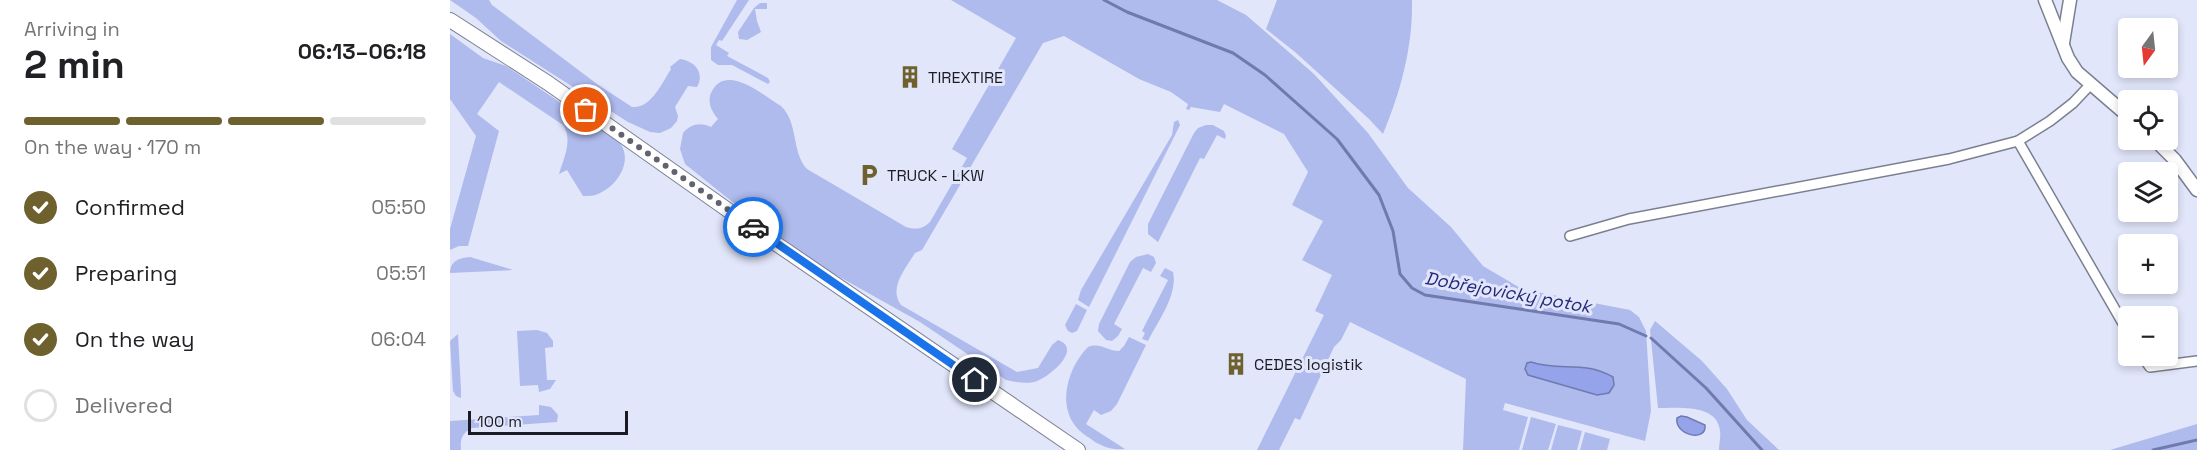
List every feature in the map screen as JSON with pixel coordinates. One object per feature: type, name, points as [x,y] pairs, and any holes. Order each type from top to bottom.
[{"type":"main road","points":[[450,20],[548,83],[759,232],[1078,450]]},
{"type":"street","points":[[2045,0],[2068,58],[2077,72],[2118,108]]},
{"type":"street","points":[[2063,44],[2070,0]]},
{"type":"street","points":[[1570,236],[1629,219],[1949,159],[2018,141],[2050,122],[2090,85]]},
{"type":"street","points":[[2018,141],[2118,315]]},
{"type":"street","points":[[2165,150],[2197,190]]},
{"type":"street","points":[[2178,363],[2197,361]]},
{"type":"shaded area","points":[[450,0],[489,0],[492,5],[597,84],[632,107],[639,107],[650,100],[664,81],[670,67],[680,59],[690,62],[697,68],[699,82],[697,87],[688,86],[675,107],[678,116],[671,128],[660,133],[650,132],[628,122],[501,41],[476,18]]},
{"type":"shaded area","points":[[737,0],[749,0],[722,41],[719,40],[716,45],[729,53],[727,56],[768,78],[770,82],[768,84],[732,65],[718,65],[711,60],[711,47]]},
{"type":"shaded area","points":[[951,0],[1217,0],[1246,15],[1314,74],[1368,133],[1408,188],[1451,227],[1483,266],[1522,289],[1630,310],[1639,317],[1646,331],[1651,411],[1645,441],[1505,403],[1503,410],[1528,417],[1519,450],[1463,450],[1466,379],[1350,322],[1341,340],[1334,347],[1300,420],[1295,418],[1279,450],[1257,450],[1324,315],[1315,311],[1332,275],[1302,260],[1323,221],[1292,205],[1308,172],[1284,134],[1224,104],[1220,112],[1191,107],[1189,110],[1186,109],[1188,104],[1171,92],[1139,79],[1064,36],[1043,43],[922,250],[915,253],[903,272],[896,292],[901,305],[1017,372],[1038,368],[1052,345],[1058,340],[1065,344],[1067,350],[1061,363],[1040,380],[1023,383],[1006,380],[920,322],[827,270],[750,216],[685,164],[680,149],[683,133],[696,125],[711,127],[718,119],[711,107],[711,93],[717,84],[725,80],[735,81],[755,89],[781,106],[787,113],[799,154],[807,169],[906,227],[916,229],[925,226],[930,222],[967,158],[952,149],[1016,38]]},
{"type":"shaded area","points":[[1277,0],[1412,0],[1405,68],[1383,134],[1295,52],[1266,29]]},
{"type":"shaded area","points":[[760,3],[767,3],[767,9],[755,9],[761,32],[747,40],[739,39],[738,32],[754,8]]},
{"type":"shaded area","points":[[450,34],[483,58],[506,66],[619,142],[625,157],[624,164],[622,172],[612,185],[596,195],[583,196],[567,170],[559,174],[567,143],[563,125],[499,82],[477,114],[499,131],[468,246],[459,246],[450,250],[450,229],[476,136],[450,99]]},
{"type":"shaded area","points":[[1178,120],[1180,125],[1089,307],[1078,300],[1081,290],[1172,135],[1174,122]]},
{"type":"shaded area","points":[[1213,125],[1224,131],[1225,139],[1217,135],[1204,159],[1200,158],[1158,242],[1148,234],[1148,224],[1194,133],[1198,128]]},
{"type":"shaded area","points":[[1148,254],[1154,257],[1156,263],[1151,272],[1143,268],[1114,324],[1122,329],[1112,341],[1106,340],[1098,331],[1099,324],[1130,262],[1136,257]]},
{"type":"shaded area","points":[[470,257],[513,270],[450,273],[456,261]]},
{"type":"shaded area","points":[[1165,268],[1173,272],[1173,290],[1148,341],[1142,339],[1145,333],[1142,331],[1168,280],[1160,276]]},
{"type":"shaded area","points":[[1076,304],[1087,310],[1077,331],[1072,333],[1065,325]]},
{"type":"shaded area","points":[[1655,321],[1702,361],[1727,389],[1747,420],[1779,450],[1719,450],[1720,431],[1712,416],[1695,409],[1658,408],[1650,330]]},
{"type":"shaded area","points":[[537,330],[547,333],[553,341],[553,347],[545,348],[547,380],[556,380],[550,389],[539,392],[538,385],[520,386],[517,331]]},
{"type":"shaded area","points":[[458,334],[461,398],[453,391],[450,341]]},
{"type":"shaded area","points":[[1129,337],[1146,345],[1117,404],[1111,411],[1101,415],[1094,410],[1086,424],[1125,449],[1113,449],[1095,442],[1077,428],[1067,408],[1066,397],[1075,364],[1088,347],[1100,346],[1119,351]]},
{"type":"shaded area","points":[[1527,363],[1552,366],[1581,367],[1602,372],[1613,377],[1614,385],[1609,393],[1597,395],[1528,375],[1525,369]]},
{"type":"shaded area","points":[[539,405],[551,407],[558,415],[557,422],[472,428],[462,437],[461,450],[450,450],[450,421],[539,415]]},
{"type":"shaded area","points":[[1681,416],[1705,425],[1704,431],[1701,434],[1691,435],[1680,429],[1677,418]]},
{"type":"shaded area","points":[[1531,417],[1556,424],[1548,450],[1522,450]]},
{"type":"shaded area","points":[[2197,424],[2197,450],[2110,450]]},
{"type":"shaded area","points":[[1558,425],[1582,431],[1577,450],[1551,450]]},
{"type":"shaded area","points":[[1585,432],[1610,439],[1607,450],[1580,450]]},
{"type":"waterway","name":"Dobřejovický potok","points":[[1104,0],[1127,12],[1233,53],[1265,75],[1337,139],[1379,195],[1393,231],[1400,274],[1412,288],[1425,295],[1619,324],[1646,336]]},
{"type":"waterway","name":"Dobřejovický potok","points":[[1651,338],[1706,388],[1762,450]]},
{"type":"waterway","name":"Dobřejovický potok","points":[[2153,450],[2197,440]]},
{"type":"way so far","points":[[586,110],[753,227]]},
{"type":"place","name":"TIREXTIRE","points":[[910,77]]},
{"type":"place","name":"TRUCK - LKW","points":[[869,175]]},
{"type":"place","name":"CEDES logistik","points":[[1236,364]]},
{"type":"route","points":[[753,227],[975,380]]}]
